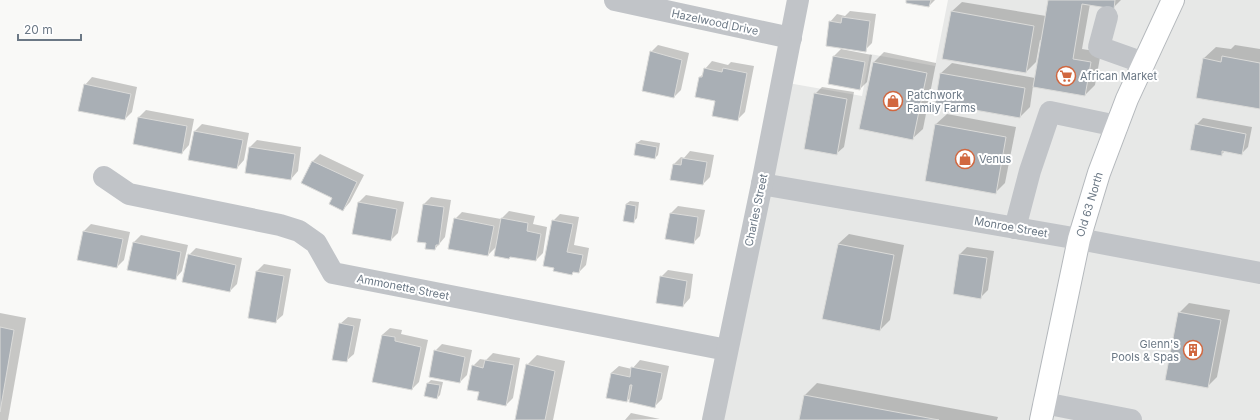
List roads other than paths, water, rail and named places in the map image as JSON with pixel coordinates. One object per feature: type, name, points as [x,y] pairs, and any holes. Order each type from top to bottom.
[{"type":"main road","name":"Old 63 North","points":[[1043,411],[1079,239],[1099,173],[1127,100],[1173,0]]},
{"type":"street","name":"Hazelwood Drive","points":[[615,0],[791,38]]},
{"type":"street","name":"Charles Street","points":[[713,420],[762,184],[798,0]]},
{"type":"street","points":[[1107,16],[1099,47],[1144,63]]},
{"type":"street","points":[[1015,228],[1030,171],[1050,112],[1117,126]]},
{"type":"street","name":"Ammonette Street","points":[[104,177],[129,194],[280,224],[299,231],[316,243],[333,273],[727,350]]},
{"type":"street","name":"Monroe Street","points":[[762,184],[1079,239],[1260,273]]},
{"type":"street","points":[[1043,411],[1131,420]]},
{"type":"place","name":"African Market","points":[[1066,76]]},
{"type":"place","name":"Patchwork Family Farms","points":[[893,101]]},
{"type":"place","name":"Venus","points":[[965,159]]},
{"type":"place","name":"Glenn's Pools & Spas","points":[[1193,350]]}]
